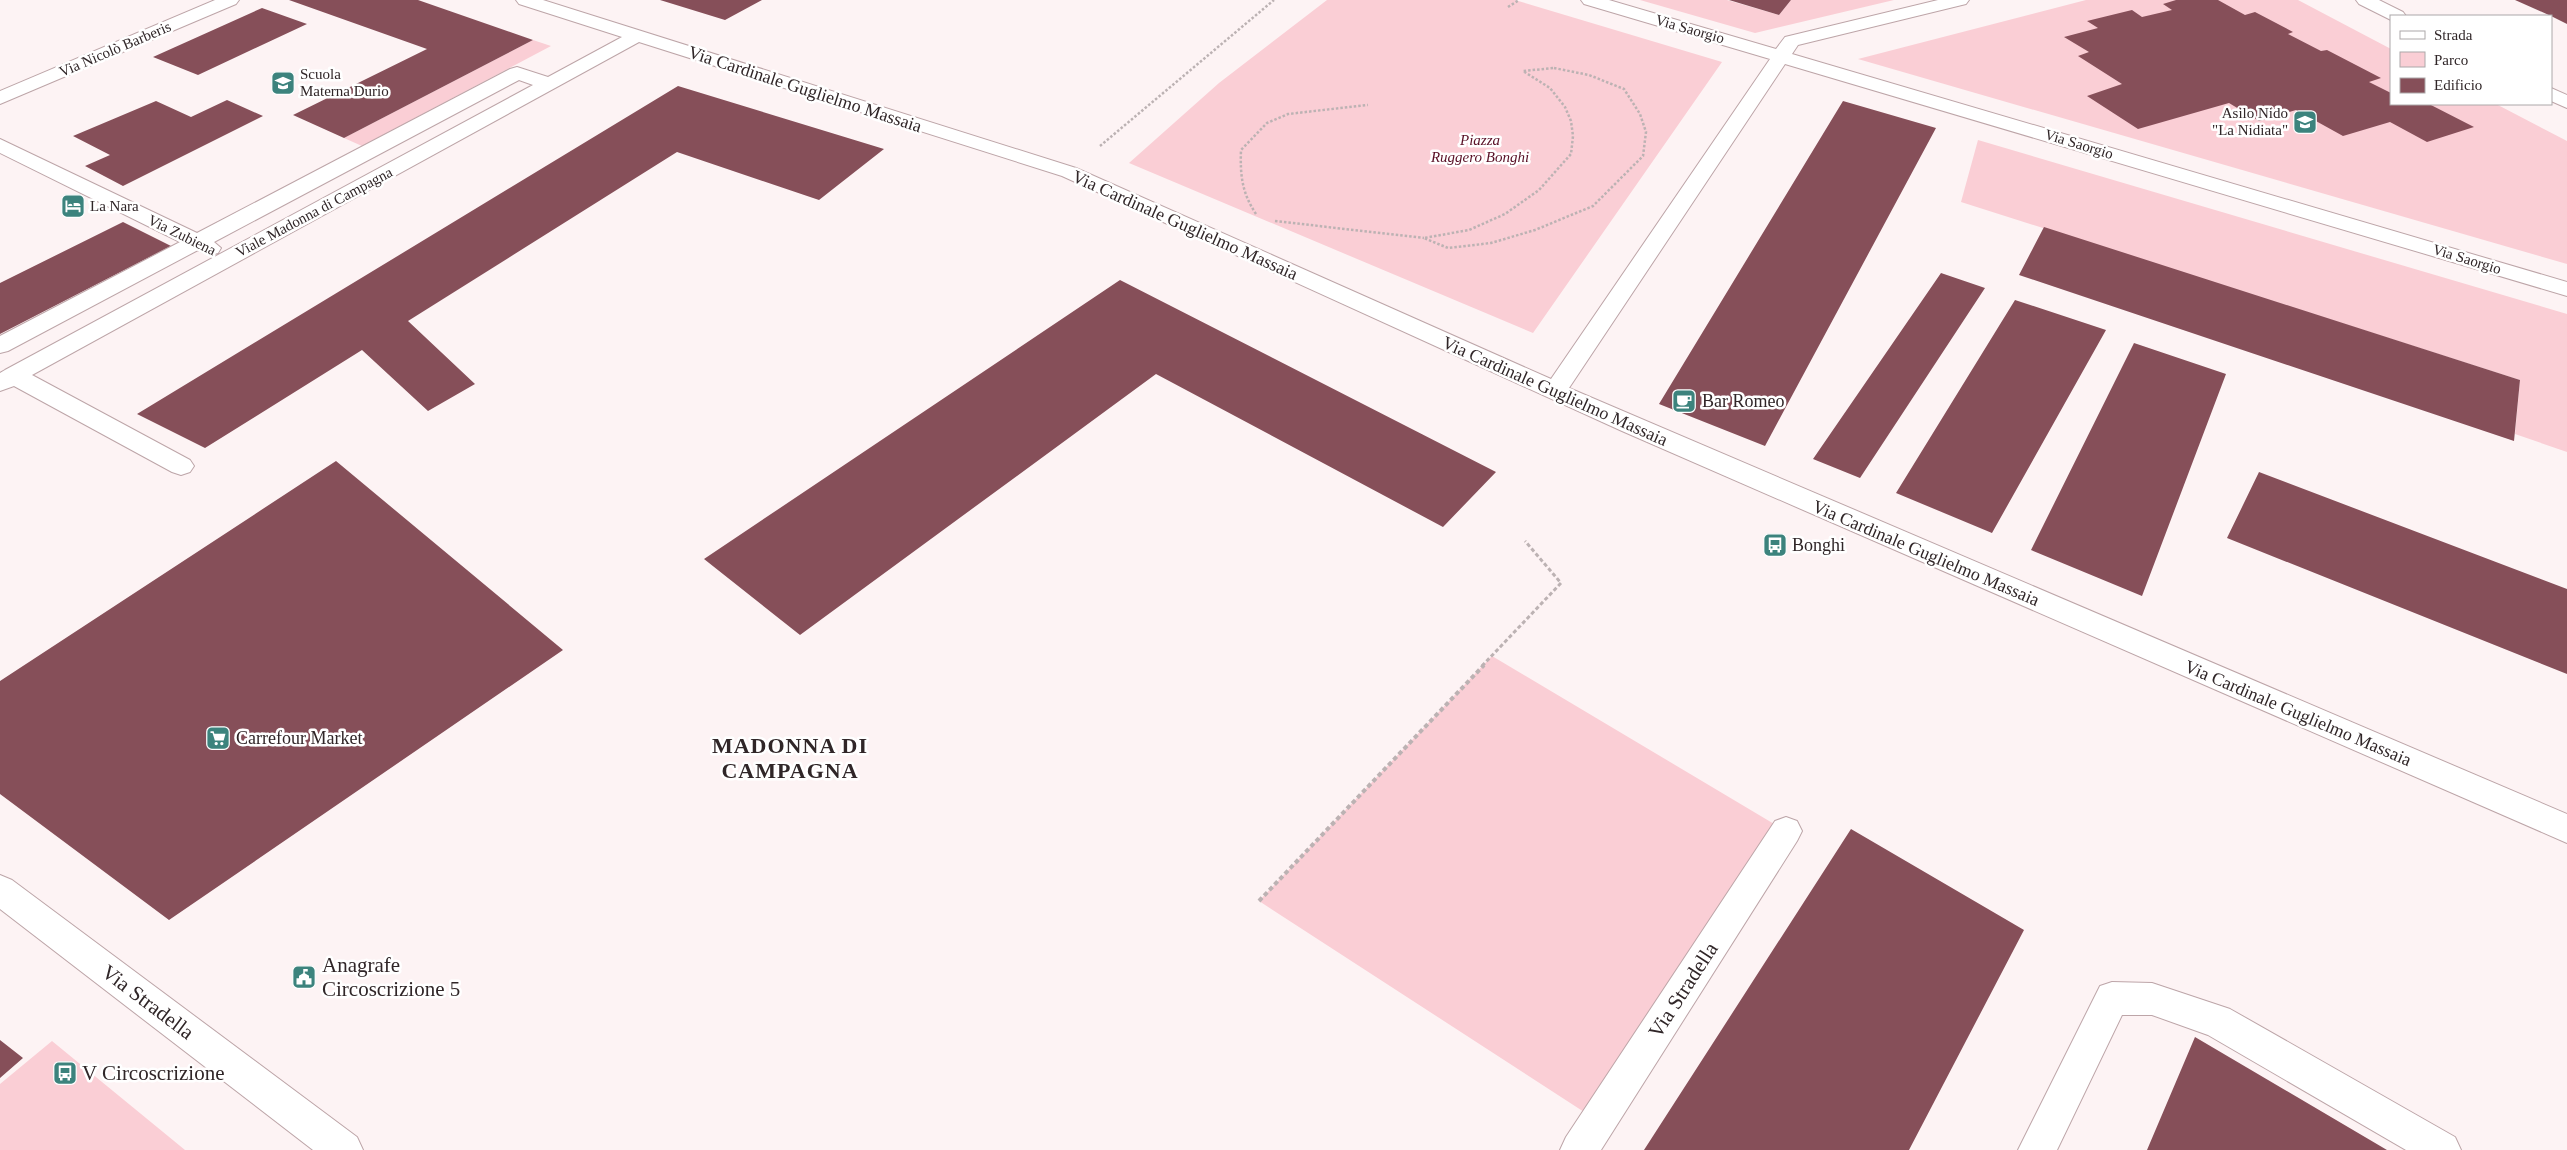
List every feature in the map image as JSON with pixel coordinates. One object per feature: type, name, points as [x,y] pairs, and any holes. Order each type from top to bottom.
[{"type":"street","name":"Via Nicolò Barberis","points":[[0,98],[230,0]]},
{"type":"street","name":"Via Cardinale Guglielmo Massaia","points":[[525,0],[1069,172],[1555,391],[2567,829]]},
{"type":"street","name":"Via Saorgio","points":[[1590,0],[2567,289]]},
{"type":"street","points":[[1555,391],[1791,41],[1960,0]]},
{"type":"street","points":[[2365,0],[2395,15]]},
{"type":"street","name":"Viale Madonna di Campagna","points":[[7,379],[637,36]]},
{"type":"street","name":"Viale Madonna di Campagna","points":[[0,346],[517,73],[550,84]]},
{"type":"street","points":[[2552,94],[2567,102]]},
{"type":"street","name":"Via Zubiena","points":[[0,145],[229,258]]},
{"type":"street","points":[[7,379],[181,466]]},
{"type":"street","name":"Via Stradella","points":[[1579,1150],[1786,831]]},
{"type":"street","name":"Via Stradella","points":[[0,890],[344,1150]]},
{"type":"street","points":[[2037,1150],[2112,998],[2152,999],[2218,1022],[2442,1150]]},
{"type":"path","points":[[1069,172],[1274,0]]},
{"type":"path","points":[[1508,7],[1519,0]]},
{"type":"path","points":[[1267,219],[1424,238],[1448,248],[1491,243],[1535,230],[1593,206],[1643,156],[1646,132],[1640,114],[1624,89],[1589,75],[1554,68],[1523,71],[1550,88],[1565,107],[1571,121],[1573,136],[1571,154],[1539,190],[1505,214],[1469,230],[1424,238]]},
{"type":"path","points":[[1258,218],[1244,197],[1240,174],[1241,150],[1267,123],[1288,114],[1368,106]]},
{"type":"path","points":[[1259,901],[1561,583],[1525,541]]},
{"type":"green space","name":"Piazza Ruggero Bonghi","points":[[1327,0],[1515,0],[1722,62],[1533,333],[1129,163],[1219,83]]},
{"type":"green space","points":[[1640,0],[1727,0],[1779,15],[1791,0],[1894,0],[1755,33]]},
{"type":"green space","name":"Asilo Nido \"La Nidiata\"","points":[[2086,0],[2298,0],[2390,48],[2390,105],[2498,105],[2567,141],[2567,264],[1858,59]]},
{"type":"green space","points":[[533,40],[551,46],[362,146],[344,138]]},
{"type":"green space","points":[[1978,140],[2567,314],[2567,452],[2515,434],[2520,380],[1961,202]]},
{"type":"green space","points":[[1492,656],[1786,831],[1598,1121],[1259,901]]},
{"type":"green space","points":[[52,1041],[185,1150],[0,1150],[0,1084]]},
{"type":"building","points":[[289,0],[418,0],[533,40],[344,138],[293,115],[427,49]]},
{"type":"building","points":[[660,0],[762,0],[725,20]]},
{"type":"building","points":[[1729,0],[1791,0],[1779,15]]},
{"type":"building","points":[[2176,0],[2218,0],[2245,15],[2255,12],[2293,32],[2288,34],[2321,51],[2327,50],[2381,78],[2369,82],[2390,92],[2390,105],[2431,105],[2474,127],[2427,142],[2390,122],[2343,136],[2296,110],[2259,121],[2229,103],[2138,129],[2087,96],[2122,84],[2078,56],[2089,52],[2064,37],[2098,28],[2087,21],[2132,10],[2142,17],[2172,10],[2163,4]]},
{"type":"building","points":[[2515,0],[2567,0],[2567,24]]},
{"type":"building","points":[[262,8],[307,24],[198,75],[153,57]]},
{"type":"building","points":[[678,86],[884,149],[819,200],[677,152],[408,321],[475,384],[428,411],[362,350],[205,448],[137,414]]},
{"type":"building","points":[[227,100],[263,116],[123,186],[85,166],[110,155],[73,136],[156,101],[191,117]]},
{"type":"building","points":[[1843,101],[1936,128],[1765,446],[1659,404]]},
{"type":"building","points":[[123,222],[171,246],[0,334],[0,283]]},
{"type":"building","points":[[2044,227],[2520,380],[2514,441],[2019,275]]},
{"type":"building","points":[[1941,273],[1985,288],[1860,478],[1813,459]]},
{"type":"building","points":[[1120,280],[1496,472],[1443,527],[1156,374],[800,635],[704,559]]},
{"type":"building","points":[[2015,300],[2106,330],[1992,533],[1896,493]]},
{"type":"building","points":[[2134,343],[2226,374],[2142,596],[2031,550]]},
{"type":"building","name":"Carrefour Market","points":[[336,461],[563,650],[169,920],[0,794],[0,681]]},
{"type":"building","points":[[2259,472],[2567,589],[2567,674],[2227,538]]},
{"type":"building","points":[[1851,829],[2024,930],[1909,1150],[1644,1150]]},
{"type":"building","points":[[2195,1037],[2387,1150],[2147,1150]]},
{"type":"building","points":[[0,1040],[23,1058],[0,1078]]},
{"type":"place","name":"Scuola Materna Durio","points":[[283,83]]},
{"type":"place","name":"Asilo Nido \"La Nidiata\"","points":[[2305,122]]},
{"type":"place","name":"La Nara","points":[[73,206]]},
{"type":"place","name":"Bar Romeo","points":[[1684,401]]},
{"type":"place","name":"Bonghi","points":[[1775,545]]},
{"type":"place","name":"Carrefour Market","points":[[218,738]]},
{"type":"place","name":"Anagrafe Circoscrizione 5","points":[[304,977]]},
{"type":"place","name":"V Circoscrizione","points":[[65,1073]]},
{"type":"district","name":"MADONNA DI CAMPAGNA","points":[[790,758]]}]
